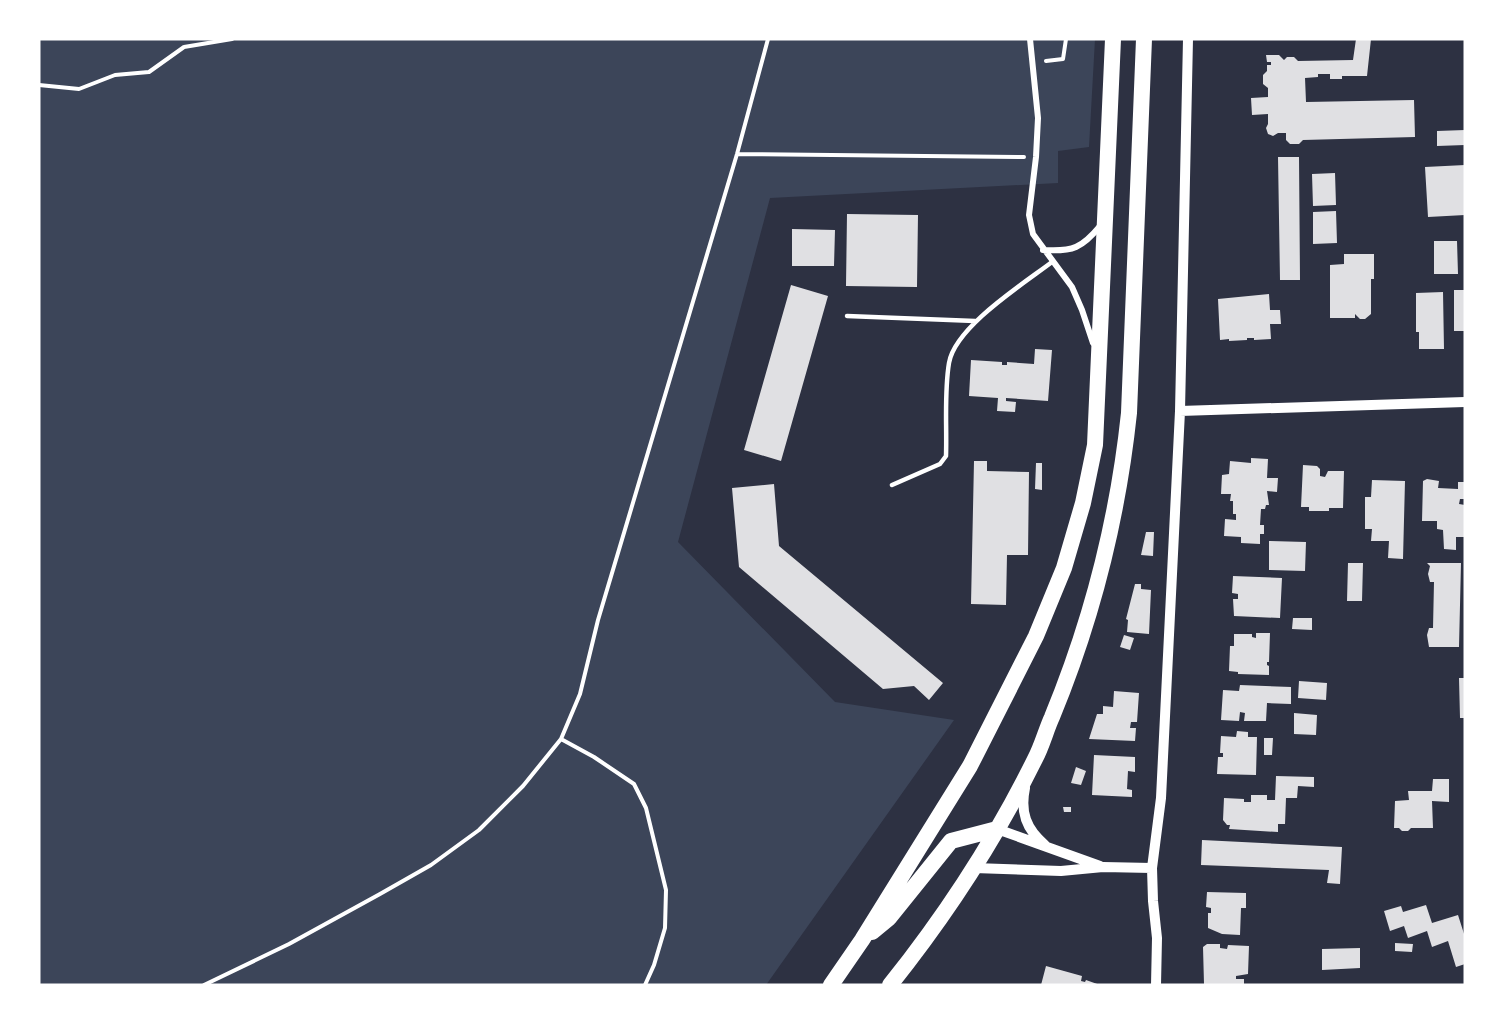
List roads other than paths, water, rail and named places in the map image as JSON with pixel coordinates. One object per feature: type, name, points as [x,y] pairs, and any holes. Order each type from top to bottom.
[{"type":"highway","points":[[831,985],[862,940],[970,766],[1036,636],[1060,578],[1083,502],[1095,445],[1113,39]]},
{"type":"highway","points":[[890,985],[940,921],[974,868],[998,829],[1036,757],[1076,658],[1099,579],[1124,457],[1129,413],[1144,39]]},
{"type":"highway","points":[[862,940],[889,918],[951,841],[998,829]]},
{"type":"street","points":[[1030,39],[1038,118],[1029,215],[1033,234],[1072,287],[1090,331],[1098,364]]},
{"type":"street","points":[[1156,985],[1158,938],[1153,901],[1152,868],[1161,798],[1180,411],[1188,39]]},
{"type":"street","points":[[1043,250],[1061,251],[1076,248],[1088,241],[1105,220]]},
{"type":"street","points":[[1180,411],[1465,402]]},
{"type":"street","points":[[1027,774],[1022,804],[1025,820],[1039,840],[1053,850]]},
{"type":"street","points":[[998,829],[1103,867]]},
{"type":"street","points":[[974,868],[1061,871],[1103,867],[1152,868]]},
{"type":"lane","points":[[892,485],[940,464],[946,456],[949,361],[958,341],[975,321],[1052,262]]},
{"type":"lane","points":[[847,316],[975,321]]}]
